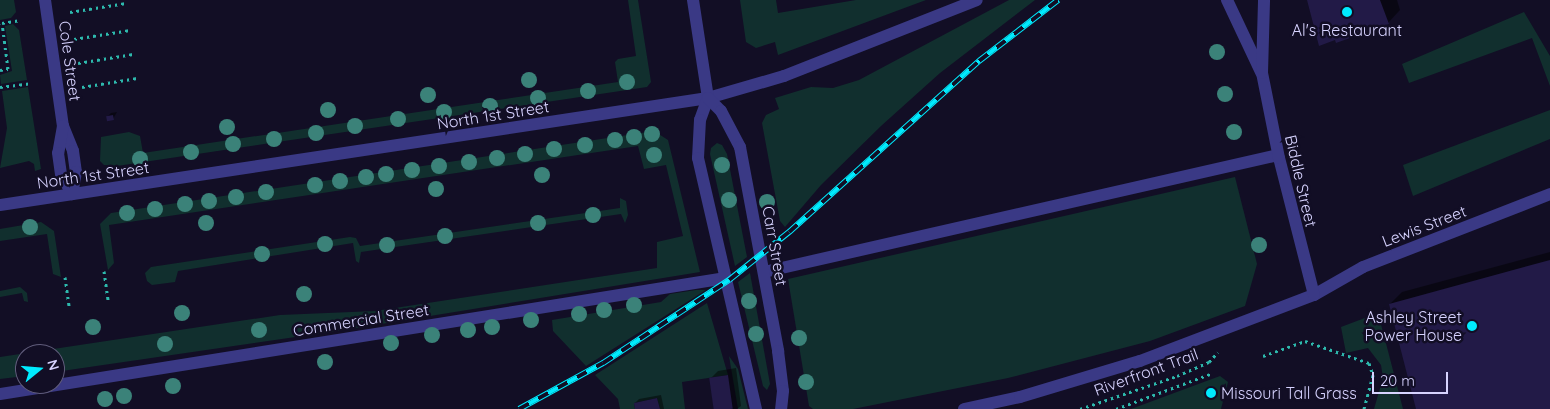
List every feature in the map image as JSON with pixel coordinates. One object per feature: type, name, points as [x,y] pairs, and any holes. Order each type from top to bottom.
[{"type":"street","name":"Cole Street","points":[[45,0],[63,126],[59,162],[65,185],[72,194]]},
{"type":"street","name":"Carr Street","points":[[692,0],[708,98],[700,120],[698,158],[756,409]]},
{"type":"street","name":"North 1st Street","points":[[0,205],[708,98],[784,76],[977,0]]},
{"type":"street","name":"Biddle Street","points":[[1228,0],[1262,73]]},
{"type":"street","name":"Biddle Street","points":[[1264,0],[1262,73],[1278,155],[1314,295]]},
{"type":"street","name":"Carr Street","points":[[708,98],[728,123],[740,147],[782,380],[782,409]]},
{"type":"street","points":[[764,272],[1278,155]]},
{"type":"street","name":"Lewis Street","points":[[964,409],[1092,376],[1230,327],[1314,295],[1364,267],[1550,194]]},
{"type":"street","name":"Commercial Street","points":[[0,394],[726,278]]},
{"type":"path","points":[[70,12],[126,3]]},
{"type":"path","points":[[0,70],[8,69],[2,23],[22,20]]},
{"type":"path","points":[[74,39],[130,30]]},
{"type":"path","points":[[78,64],[133,54]]},
{"type":"path","points":[[82,88],[137,78]]},
{"type":"path","points":[[0,87],[32,83]]},
{"type":"path","points":[[104,271],[108,301]]},
{"type":"path","points":[[65,277],[69,306]]},
{"type":"path","name":"Riverfront Trail","points":[[1080,409],[1209,362],[1220,349],[1230,327]]},
{"type":"path","points":[[1263,356],[1305,341],[1369,363],[1373,375],[1364,409]]},
{"type":"path","name":"Riverfront Trail","points":[[1116,409],[1213,373]]},
{"type":"green space","points":[[0,0],[14,0],[16,12],[11,18],[0,20]]},
{"type":"green space","points":[[628,0],[638,0],[651,82],[647,87],[117,166],[104,165],[100,161],[101,137],[129,132],[140,136],[143,153],[618,82],[615,62],[618,59],[636,56]]},
{"type":"green space","points":[[740,0],[776,0],[778,13],[856,0],[926,0],[778,55],[775,42],[756,48],[746,42]]},
{"type":"green space","points":[[1009,0],[1035,0],[940,73],[881,126],[821,185],[785,227],[780,221],[762,123],[766,115],[779,109],[775,98],[811,87],[833,88],[859,80]]},
{"type":"green space","points":[[1524,12],[1550,56],[1550,86],[1532,38],[1409,83],[1402,64]]},
{"type":"green space","points":[[13,24],[19,30],[27,80],[1,84],[0,75],[12,71],[5,26]]},
{"type":"green space","points":[[28,87],[41,169],[35,171],[34,164],[29,161],[0,168],[7,128],[2,91]]},
{"type":"green space","points":[[1550,110],[1550,139],[1413,196],[1403,165]]},
{"type":"green space","points":[[654,131],[668,140],[700,272],[344,330],[65,371],[65,347],[280,315],[375,311],[657,268],[657,242],[683,236],[666,165],[644,169],[638,146],[109,225],[114,263],[108,270],[100,224],[111,213]]},
{"type":"green space","points":[[717,143],[722,145],[727,154],[747,257],[735,266],[710,154],[711,148]]},
{"type":"green space","points":[[1235,177],[1257,264],[1245,306],[1150,341],[1008,378],[853,409],[813,409],[809,406],[788,279]]},
{"type":"green space","points":[[620,198],[626,201],[628,215],[625,223],[621,214],[361,252],[359,263],[356,261],[353,243],[178,271],[175,282],[152,285],[147,281],[145,273],[151,267],[350,237],[356,238],[360,246],[620,208]]},
{"type":"green space","points":[[41,222],[54,231],[61,277],[53,274],[47,234],[0,241],[0,229]]},
{"type":"green space","points":[[750,273],[770,384],[767,390],[763,386],[738,282]]},
{"type":"green space","points":[[20,287],[27,293],[28,302],[24,301],[22,293],[0,297],[0,291]]},
{"type":"green space","points":[[706,290],[586,366],[553,331],[552,320],[661,302],[670,294]]},
{"type":"green space","points":[[707,303],[728,375],[682,382],[685,409],[660,409],[657,398],[634,403],[635,409],[620,409],[618,399],[595,375]]},
{"type":"green space","points":[[1378,313],[1403,409],[1374,409],[1383,378],[1381,365],[1368,348],[1346,353],[1341,327]]},
{"type":"green space","points":[[15,355],[15,377],[0,379],[0,357]]},
{"type":"green space","points":[[729,356],[738,369],[748,409],[738,409]]},
{"type":"green space","points":[[1220,376],[1228,382],[1221,409],[1131,409]]},
{"type":"building","name":"Al's Restaurant","points":[[1307,0],[1380,0],[1389,24],[1336,43],[1335,40],[1319,46]]},
{"type":"building","points":[[113,115],[114,120],[107,121],[106,116]]},
{"type":"building","name":"Ashley Street Power House","points":[[1550,260],[1550,409],[1416,409],[1389,304]]},
{"type":"building","points":[[728,375],[733,409],[714,409],[709,378]]},
{"type":"building","points":[[657,398],[660,409],[635,409],[634,403]]},
{"type":"railway","points":[[519,409],[603,363],[729,280],[789,232],[979,61],[1058,0]]},
{"type":"place","name":"Al's Restaurant","points":[[1347,12]]},
{"type":"place","name":"Ashley Street Power House","points":[[1472,326]]},
{"type":"place","name":"Missouri Tall Grass","points":[[1211,393]]}]
